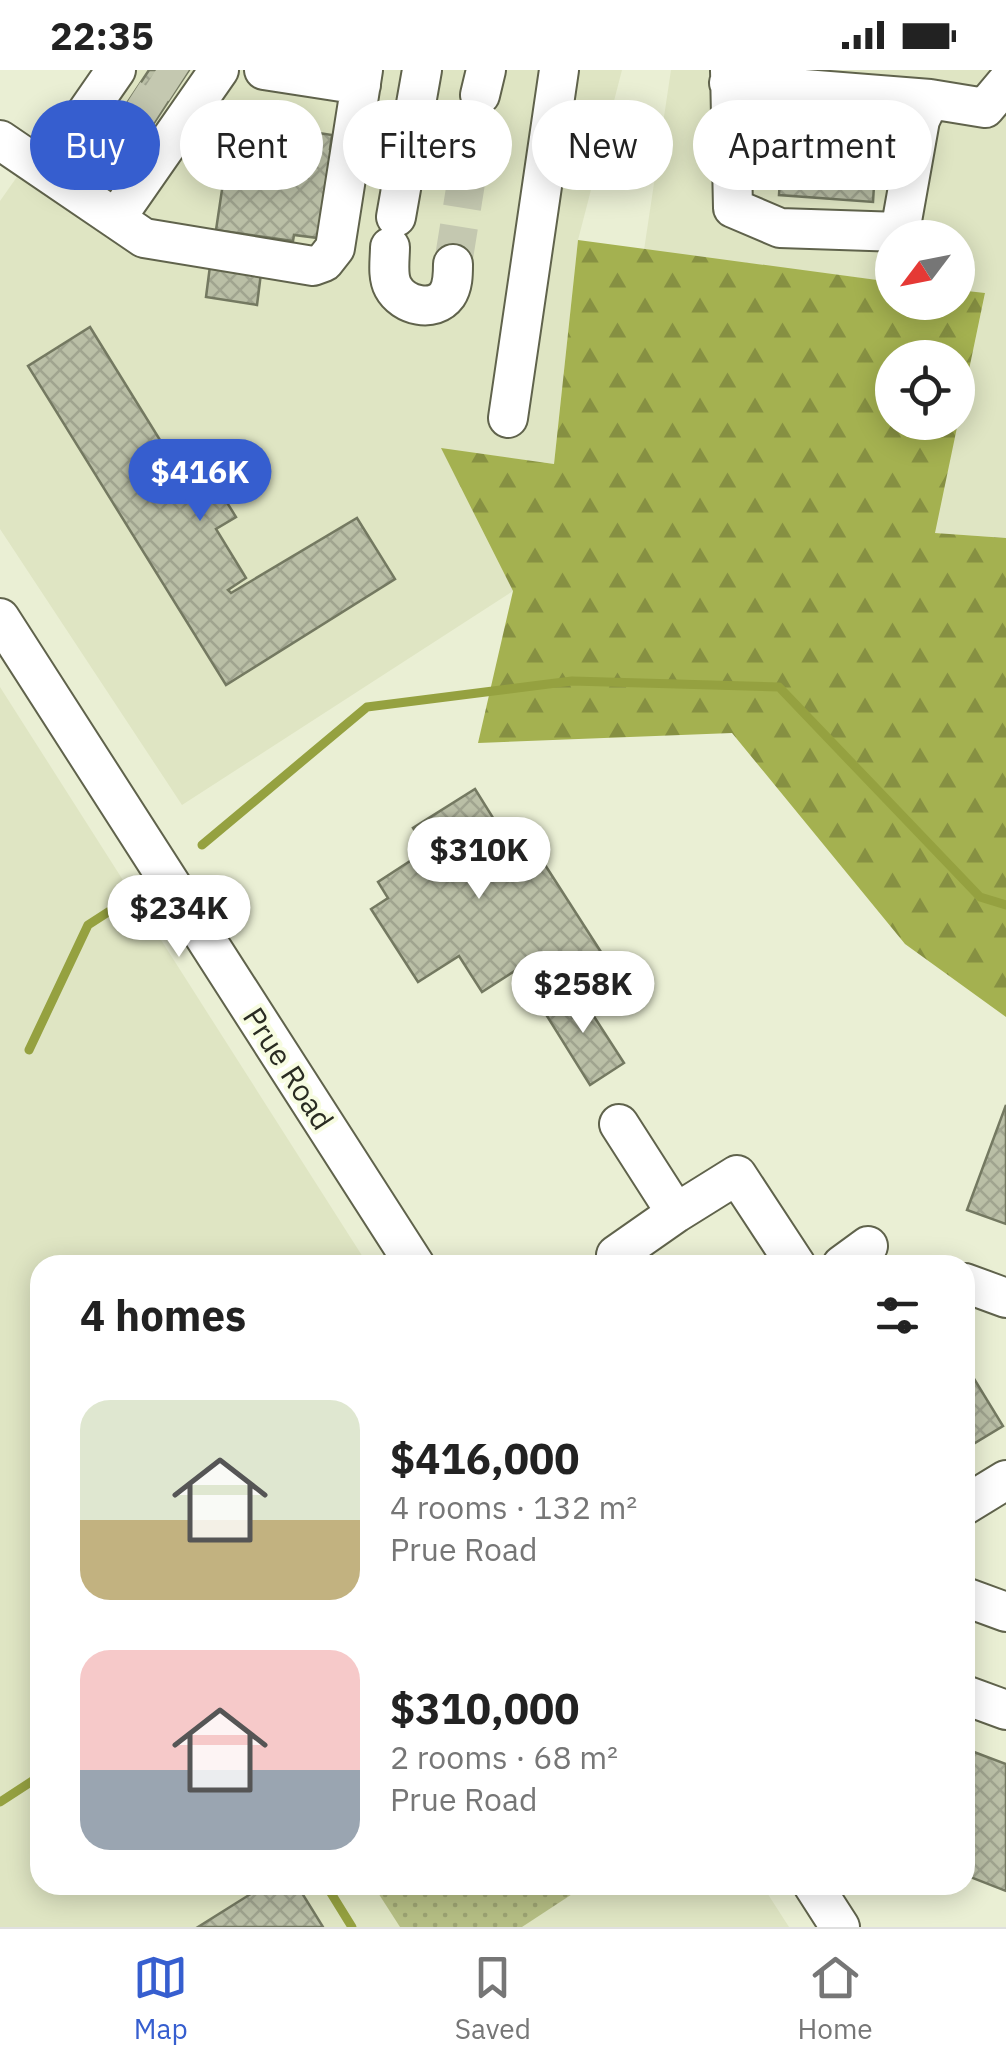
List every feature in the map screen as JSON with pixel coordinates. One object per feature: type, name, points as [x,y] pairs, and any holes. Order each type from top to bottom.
[{"type":"street","points":[[74,190],[130,228],[313,266],[324,262],[336,248],[362,77],[264,70]]},
{"type":"street","points":[[422,70],[393,232],[393,287],[412,303],[427,306],[444,300],[452,285],[454,264]]},
{"type":"street","points":[[508,418],[559,70]]},
{"type":"street","points":[[730,76],[930,100]]},
{"type":"street","points":[[932,100],[985,108],[1006,83]]},
{"type":"street","points":[[0,140],[30,160]]},
{"type":"street","points":[[130,228],[133,190]]},
{"type":"street","points":[[733,190],[733,208],[780,228],[900,232],[908,190]]},
{"type":"street","name":"Prue Road","points":[[0,618],[409,1255]]},
{"type":"street","points":[[619,1124],[676,1212]]},
{"type":"street","points":[[617,1255],[737,1174],[790,1255]]},
{"type":"street","points":[[975,1287],[1006,1298]]},
{"type":"street","points":[[975,1500],[1006,1480]]},
{"type":"street","points":[[975,1600],[1006,1612]]},
{"type":"street","points":[[975,1699],[1006,1710]]},
{"type":"street","points":[[819,1895],[840,1927]]},
{"type":"shaded area","points":[[92,70],[622,70],[614,100],[532,100],[532,190],[591,190],[578,240],[554,464],[442,449],[513,591],[182,805],[0,529],[0,201],[30,158],[30,190],[160,190],[160,100],[71,100]]},
{"type":"shaded area","points":[[671,70],[1006,70],[1006,538],[934,533],[954,440],[975,440],[975,341],[985,294],[975,293],[975,220],[875,220],[875,280],[644,250],[653,190],[673,190],[673,100],[666,100]]},
{"type":"shaded area","points":[[0,687],[362,1255],[30,1255],[30,1895],[768,1895],[789,1927],[0,1927]]},
{"type":"green space","points":[[578,240],[875,280],[875,320],[975,320],[975,292],[985,293],[975,341],[875,340],[875,440],[954,440],[935,533],[1006,538],[1006,1017],[905,944],[732,733],[478,743],[513,591],[441,448],[554,464]]},
{"type":"green space","points":[[379,1895],[571,1895],[522,1927],[400,1927]]},
{"type":"building","points":[[149,70],[189,70],[160,114],[160,100],[129,100]]},
{"type":"building","points":[[323,134],[332,135],[330,149],[338,151],[334,172],[328,171],[318,238],[294,235],[293,241],[216,230],[222,190],[323,190]]},
{"type":"building","points":[[87,190],[110,190],[103,200]]},
{"type":"building","points":[[779,190],[874,190],[873,202],[779,195]]},
{"type":"building","points":[[210,266],[261,273],[257,305],[206,297]]},
{"type":"building","points":[[90,327],[181,474],[201,461],[236,517],[216,529],[246,578],[228,590],[231,593],[357,518],[395,579],[226,685],[28,366]]},
{"type":"building","points":[[475,789],[515,853],[531,843],[601,952],[558,980],[541,954],[482,992],[459,956],[418,982],[371,909],[388,898],[378,882],[427,850],[413,828]]},
{"type":"building","points":[[575,987],[624,1063],[590,1085],[542,1008]]},
{"type":"building","points":[[1006,1105],[1006,1224],[967,1210]]},
{"type":"building","points":[[975,1380],[1003,1426],[975,1443]]},
{"type":"building","points":[[975,1752],[1006,1764],[1006,1891],[975,1879]]},
{"type":"building","points":[[249,1895],[303,1895],[323,1927],[198,1927]]},
{"type":"waterway","points":[[202,845],[367,707],[572,681],[779,687],[980,897],[1006,905]]},
{"type":"waterway","points":[[29,1050],[88,925],[133,896]]},
{"type":"waterway","points":[[0,1802],[30,1782]]},
{"type":"waterway","points":[[332,1895],[352,1927]]},
{"type":"tunnel","points":[[156,70],[179,85]]},
{"type":"tunnel","points":[[453,264],[480,95]]}]
